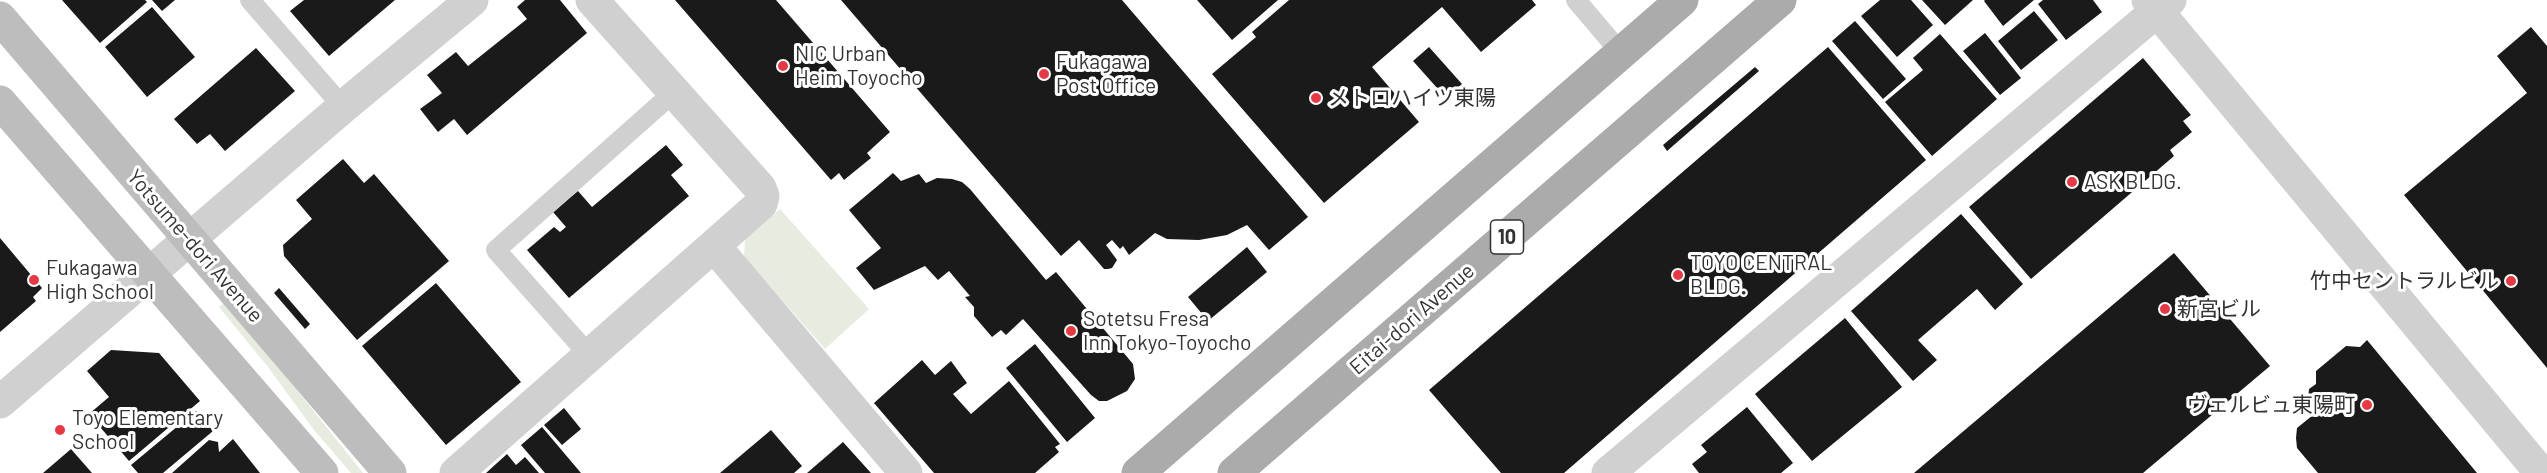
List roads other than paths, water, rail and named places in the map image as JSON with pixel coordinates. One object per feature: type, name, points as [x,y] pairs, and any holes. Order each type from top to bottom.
[{"type":"main road","points":[[1138,473],[1682,0]]},
{"type":"main road","name":"Eitai-dori Avenue","points":[[1234,473],[1780,0]]},
{"type":"main road","name":"Yotsume-dori Avenue","points":[[0,18],[390,473]]},
{"type":"main road","points":[[0,102],[322,473]]},
{"type":"street","points":[[0,402],[189,238],[472,0]]},
{"type":"street","points":[[456,473],[755,212],[761,204],[763,196],[760,188],[592,0]]},
{"type":"street","points":[[1608,473],[2158,4],[2541,473]]},
{"type":"street","points":[[715,247],[906,473]]},
{"type":"lane","points":[[250,0],[343,107]]},
{"type":"lane","points":[[1576,0],[1621,53]]},
{"type":"lane","points":[[590,356],[496,250],[673,93]]},
{"type":"place","name":"NIC Urban Heim Toyocho","points":[[783,66]]},
{"type":"place","name":"Fukagawa Post Office","points":[[1044,74]]},
{"type":"place","name":"メトロハイツ東陽","points":[[1316,98]]},
{"type":"place","name":"ASK BLDG.","points":[[2072,182]]},
{"type":"place","name":"TOYO CENTRAL BLDG.","points":[[1678,275]]},
{"type":"place","name":"Fukagawa High School","points":[[34,280]]},
{"type":"place","name":"竹中セントラルビル","points":[[2511,281]]},
{"type":"place","name":"新宮ビル","points":[[2165,309]]},
{"type":"place","name":"Sotetsu Fresa Inn Tokyo-Toyocho","points":[[1071,331]]},
{"type":"place","name":"ヴェルビュ東陽町","points":[[2367,405]]},
{"type":"place","name":"Toyo Elementary School","points":[[60,430]]}]
